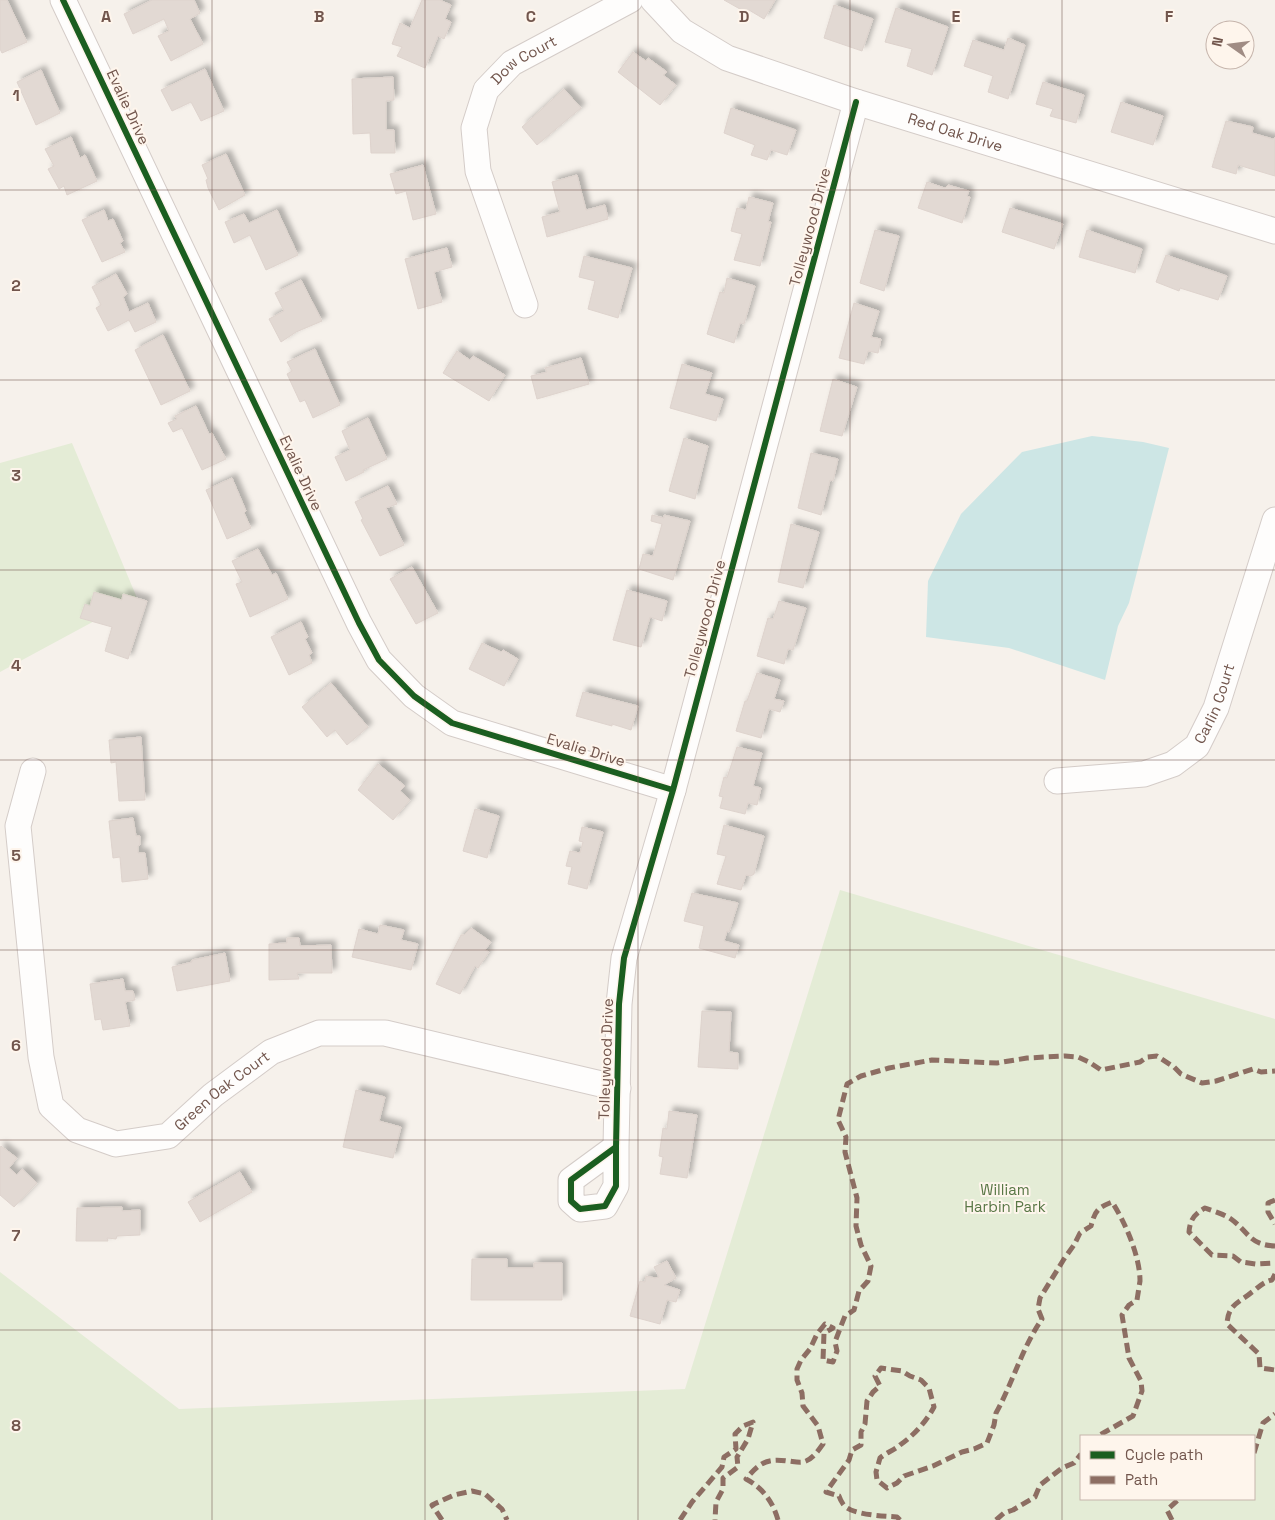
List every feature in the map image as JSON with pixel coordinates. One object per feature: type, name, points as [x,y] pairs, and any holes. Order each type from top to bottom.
[{"type":"street","name":"Evalie Drive","points":[[63,0],[359,623],[379,660],[414,696],[452,723],[673,790]]},
{"type":"street","name":"Dow Court","points":[[525,305],[478,171],[474,128],[486,90],[512,63],[630,0]]},
{"type":"street","name":"Red Oak Drive","points":[[653,0],[682,30],[727,58],[856,102],[1275,231]]},
{"type":"street","name":"Tolleywood Drive","points":[[616,1147],[619,1004],[624,958],[673,790],[856,102]]},
{"type":"street","name":"Carlin Court","points":[[1057,781],[1144,774],[1173,764],[1197,746],[1216,708],[1275,520]]},
{"type":"street","name":"Green Oak Court","points":[[34,771],[18,826],[41,1057],[51,1106],[77,1130],[116,1144],[168,1136],[213,1095],[271,1052],[319,1033],[384,1033],[618,1088]]},
{"type":"green space","points":[[72,443],[137,598],[0,672],[0,463]]},
{"type":"green space","name":"William Harbin Park","points":[[840,890],[1275,1019],[1275,1520],[0,1520],[0,1272],[179,1409],[685,1389]]},
{"type":"water","points":[[1092,436],[1143,442],[1169,448],[1129,603],[1118,626],[1105,680],[1009,648],[926,637],[928,581],[961,514],[1022,452]]},
{"type":"building","points":[[0,0],[7,0],[27,42],[2,53],[0,49]]},
{"type":"building","points":[[152,0],[194,0],[200,13],[190,19],[203,44],[171,61],[158,36],[169,31],[164,19],[133,34],[124,14]]},
{"type":"building","points":[[422,0],[440,0],[451,5],[445,19],[451,22],[444,39],[438,36],[425,68],[397,56],[402,47],[392,44],[400,23],[410,28]]},
{"type":"building","points":[[724,0],[775,0],[764,19],[749,10],[747,13]]},
{"type":"building","points":[[834,5],[873,19],[862,51],[824,38]]},
{"type":"building","points":[[896,8],[948,27],[932,75],[907,66],[912,49],[885,42]]},
{"type":"building","points":[[1008,38],[1025,45],[1008,99],[988,92],[993,76],[964,66],[973,40],[1004,50]]},
{"type":"building","points":[[633,52],[646,61],[648,58],[667,72],[663,75],[676,85],[660,105],[618,72]]},
{"type":"building","points":[[205,69],[224,111],[201,121],[191,102],[172,111],[161,90]]},
{"type":"building","points":[[41,70],[60,113],[36,125],[17,82]]},
{"type":"building","points":[[393,77],[394,100],[386,101],[386,130],[394,130],[395,153],[371,153],[370,133],[353,134],[352,79]]},
{"type":"building","points":[[1043,82],[1084,95],[1076,123],[1050,116],[1053,109],[1036,104]]},
{"type":"building","points":[[564,89],[581,108],[537,145],[522,127]]},
{"type":"building","points":[[1121,102],[1163,116],[1153,145],[1111,132]]},
{"type":"building","points":[[731,108],[796,130],[787,155],[771,150],[767,160],[751,155],[755,145],[724,133]]},
{"type":"building","points":[[1226,121],[1253,127],[1252,133],[1273,139],[1275,137],[1275,176],[1238,165],[1236,174],[1212,167]]},
{"type":"building","points":[[71,137],[80,158],[85,155],[97,181],[67,195],[64,186],[59,189],[48,169],[54,166],[45,149]]},
{"type":"building","points":[[226,154],[245,195],[219,210],[208,188],[206,180],[208,179],[202,165]]},
{"type":"building","points":[[423,165],[436,214],[413,220],[406,191],[396,194],[390,174]]},
{"type":"building","points":[[577,175],[586,210],[605,205],[608,219],[547,237],[542,217],[560,212],[552,182]]},
{"type":"building","points":[[927,182],[945,188],[948,185],[969,191],[967,196],[970,197],[962,223],[918,208]]},
{"type":"building","points":[[749,197],[773,203],[768,222],[771,222],[760,266],[734,260],[742,234],[731,231],[737,208],[746,210]]},
{"type":"building","points":[[1010,208],[1063,224],[1054,249],[1002,232]]},
{"type":"building","points":[[104,210],[108,221],[113,219],[123,241],[120,243],[125,252],[102,262],[82,220]]},
{"type":"building","points":[[277,210],[298,255],[266,270],[250,235],[234,243],[225,222],[244,214],[249,223]]},
{"type":"building","points":[[875,230],[899,236],[884,291],[860,283]]},
{"type":"building","points":[[1087,230],[1142,249],[1135,273],[1079,257]]},
{"type":"building","points":[[447,248],[452,267],[434,272],[442,302],[418,309],[405,259]]},
{"type":"building","points":[[1166,255],[1227,276],[1218,300],[1180,288],[1179,291],[1156,282]]},
{"type":"building","points":[[584,256],[632,268],[618,318],[588,309],[595,281],[579,277]]},
{"type":"building","points":[[116,274],[127,294],[123,297],[129,312],[148,303],[156,322],[135,332],[129,320],[108,331],[96,308],[101,305],[92,287]]},
{"type":"building","points":[[727,278],[755,286],[744,324],[740,323],[734,343],[707,334],[720,292],[724,293]]},
{"type":"building","points":[[301,280],[322,321],[296,332],[281,342],[269,319],[284,311],[275,293]]},
{"type":"building","points":[[854,303],[879,311],[871,337],[881,339],[878,353],[868,351],[864,364],[839,358]]},
{"type":"building","points":[[163,335],[190,391],[161,405],[135,350]]},
{"type":"building","points":[[315,349],[340,405],[313,418],[305,400],[300,402],[287,374],[292,371],[287,362]]},
{"type":"building","points":[[457,351],[470,360],[473,356],[505,375],[489,401],[443,373]]},
{"type":"building","points":[[581,358],[589,384],[537,399],[531,376],[547,372],[545,368]]},
{"type":"building","points":[[682,364],[712,373],[705,394],[723,399],[716,421],[670,408]]},
{"type":"building","points":[[833,379],[857,387],[842,436],[820,431]]},
{"type":"building","points":[[196,406],[209,434],[212,433],[226,459],[202,470],[182,428],[173,432],[168,423],[177,419],[175,416]]},
{"type":"building","points":[[368,418],[387,459],[363,470],[364,472],[346,481],[335,457],[350,450],[342,431]]},
{"type":"building","points":[[684,438],[708,446],[695,499],[669,491]]},
{"type":"building","points":[[811,453],[838,459],[833,481],[830,480],[821,515],[798,508]]},
{"type":"building","points":[[232,478],[251,528],[227,539],[206,490]]},
{"type":"building","points":[[388,486],[397,504],[386,508],[404,545],[380,556],[361,520],[363,519],[355,502]]},
{"type":"building","points":[[652,515],[664,518],[664,515],[690,521],[673,580],[639,569],[643,554],[653,556],[662,524],[651,521]]},
{"type":"building","points":[[791,524],[819,532],[803,588],[778,582]]},
{"type":"building","points":[[258,549],[272,575],[276,573],[288,599],[250,617],[236,584],[242,582],[232,561]]},
{"type":"building","points":[[412,567],[438,613],[416,624],[390,579]]},
{"type":"building","points":[[627,590],[667,601],[662,621],[650,617],[641,647],[613,640]]},
{"type":"building","points":[[94,592],[122,600],[123,594],[147,601],[128,659],[105,651],[112,627],[80,618],[85,604],[90,606]]},
{"type":"building","points":[[779,601],[806,608],[793,650],[788,649],[784,664],[757,656],[768,618],[773,619]]},
{"type":"building","points":[[301,622],[308,637],[305,639],[312,653],[309,655],[312,663],[289,675],[271,637]]},
{"type":"building","points":[[482,643],[501,652],[503,650],[518,659],[504,686],[469,669]]},
{"type":"building","points":[[757,673],[780,680],[774,699],[784,701],[780,712],[769,709],[761,738],[736,731],[745,701],[747,701]]},
{"type":"building","points":[[331,683],[368,727],[347,745],[335,730],[327,737],[302,707]]},
{"type":"building","points":[[583,692],[638,706],[631,730],[576,716]]},
{"type":"building","points":[[141,737],[145,800],[119,801],[116,762],[111,763],[109,740]]},
{"type":"building","points":[[737,747],[762,753],[753,786],[761,788],[757,805],[748,803],[745,814],[720,808],[723,797],[719,796],[724,777],[727,778]]},
{"type":"building","points":[[378,764],[405,786],[400,791],[410,800],[393,820],[358,790]]},
{"type":"building","points":[[475,809],[499,816],[487,858],[463,851]]},
{"type":"building","points":[[133,818],[136,836],[140,836],[138,853],[145,853],[148,879],[122,882],[120,857],[113,858],[109,821]]},
{"type":"building","points":[[724,825],[764,836],[754,874],[751,876],[746,875],[741,890],[717,884],[726,856],[717,854]]},
{"type":"building","points":[[582,827],[603,832],[587,889],[568,884],[572,867],[566,866],[570,851],[580,853],[583,842],[579,841]]},
{"type":"building","points":[[692,893],[738,903],[729,932],[727,931],[724,941],[739,945],[735,958],[699,948],[704,926],[684,921]]},
{"type":"building","points":[[380,925],[404,930],[401,940],[418,944],[411,970],[352,957],[359,929],[378,934]]},
{"type":"building","points":[[471,928],[491,942],[485,950],[489,952],[478,968],[475,966],[460,994],[436,984],[461,935],[464,935]]},
{"type":"building","points":[[287,938],[299,938],[300,946],[331,945],[332,973],[297,973],[299,979],[269,980],[269,944],[287,943]]},
{"type":"building","points":[[225,953],[230,981],[177,991],[172,967],[192,962],[192,960]]},
{"type":"building","points":[[123,979],[125,991],[133,991],[135,1000],[125,1002],[130,1026],[103,1030],[101,1019],[95,1020],[90,984]]},
{"type":"building","points":[[702,1011],[731,1012],[729,1052],[738,1053],[738,1069],[698,1067]]},
{"type":"building","points":[[356,1090],[385,1097],[379,1121],[401,1127],[393,1158],[343,1147]]},
{"type":"building","points":[[669,1111],[697,1115],[687,1178],[660,1174],[663,1157],[659,1156],[663,1128],[667,1129]]},
{"type":"building","points":[[1,1146],[17,1158],[9,1168],[17,1175],[22,1169],[37,1183],[14,1207],[0,1195]]},
{"type":"building","points":[[240,1172],[252,1192],[200,1222],[188,1202]]},
{"type":"building","points":[[122,1207],[122,1211],[140,1210],[140,1235],[117,1236],[116,1239],[107,1238],[108,1241],[76,1241],[77,1208]]},
{"type":"building","points":[[472,1259],[507,1259],[507,1268],[534,1268],[534,1263],[562,1263],[562,1300],[471,1300]]},
{"type":"building","points":[[667,1261],[676,1278],[664,1285],[680,1290],[676,1302],[667,1300],[660,1324],[630,1316],[640,1281],[645,1282],[646,1276],[659,1277],[654,1267]]},
{"type":"marked path","points":[[778,1520],[766,1496],[746,1479],[759,1465],[769,1461],[806,1461],[823,1444],[818,1426],[803,1406],[802,1393],[797,1380],[797,1369],[817,1334],[825,1324],[833,1328],[824,1333],[823,1360],[833,1362],[837,1351],[835,1342],[841,1326],[845,1316],[854,1310],[859,1291],[868,1281],[871,1266],[861,1245],[856,1226],[857,1198],[845,1152],[846,1137],[838,1120],[847,1084],[861,1076],[889,1068],[932,1060],[997,1063],[1027,1058],[1065,1056],[1078,1057],[1101,1070],[1140,1062],[1147,1057],[1157,1056],[1181,1074],[1202,1083],[1216,1081],[1253,1069],[1261,1072],[1275,1071]]},
{"type":"marked path","points":[[1275,1200],[1268,1203],[1268,1212],[1275,1224]]},
{"type":"marked path","points":[[900,1520],[897,1517],[853,1511],[843,1504],[839,1496],[826,1492],[849,1460],[852,1450],[861,1445],[861,1432],[865,1424],[867,1401],[880,1386],[875,1376],[881,1368],[902,1371],[921,1380],[929,1388],[934,1407],[915,1433],[898,1447],[880,1458],[876,1472],[877,1480],[887,1488],[897,1483],[904,1476],[987,1443],[994,1425],[996,1413],[1029,1342],[1042,1319],[1038,1309],[1040,1298],[1080,1233],[1091,1226],[1097,1211],[1112,1202],[1122,1219],[1135,1250],[1139,1271],[1140,1281],[1137,1300],[1129,1305],[1122,1315],[1129,1358],[1141,1381],[1142,1391],[1133,1416],[1100,1435]]},
{"type":"marked path","points":[[1275,1246],[1266,1245],[1254,1240],[1231,1219],[1205,1208],[1195,1215],[1190,1224],[1189,1232],[1212,1255],[1233,1256],[1241,1262],[1256,1264],[1275,1263]]},
{"type":"marked path","points":[[1275,1274],[1272,1280],[1261,1285],[1232,1308],[1227,1324],[1259,1354],[1260,1368],[1275,1370]]},
{"type":"marked path","points":[[1255,1450],[1263,1423],[1275,1414]]},
{"type":"marked path","points":[[680,1520],[692,1502],[722,1467],[724,1457],[736,1449],[735,1434],[743,1426],[753,1422],[748,1439],[737,1457],[738,1467],[723,1478],[723,1489],[716,1502],[715,1520]]},
{"type":"marked path","points":[[996,1520],[1004,1513],[1035,1497],[1040,1485],[1062,1468],[1074,1463],[1080,1455]]},
{"type":"marked path","points":[[442,1520],[432,1505],[454,1495],[472,1491],[485,1494],[502,1509],[507,1520]]},
{"type":"marked path","points":[[1172,1520],[1167,1510],[1178,1500]]},
{"type":"cycle path","points":[[63,0],[359,623],[379,660],[414,696],[452,723],[673,790]]},
{"type":"cycle path","points":[[616,1147],[616,1186],[605,1206],[580,1209],[571,1201],[571,1180],[616,1147],[619,1004],[624,958],[673,790],[856,102]]}]
